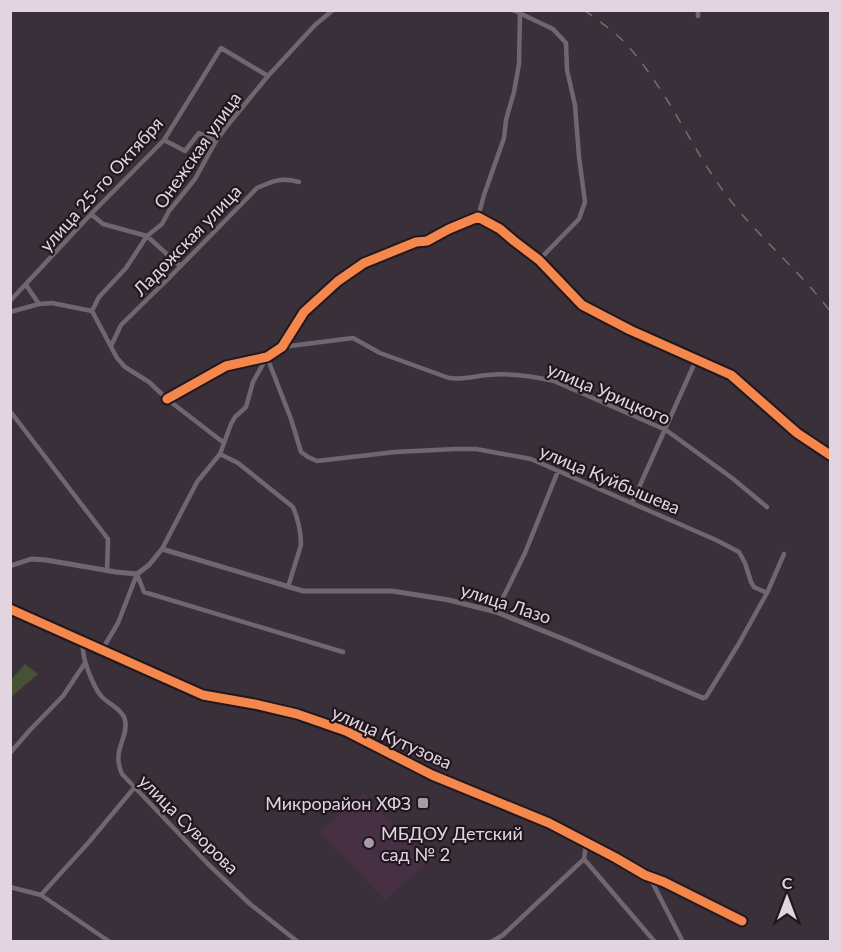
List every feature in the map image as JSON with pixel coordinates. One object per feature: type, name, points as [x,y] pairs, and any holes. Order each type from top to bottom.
[{"type":"street","name":"Онежская улица","points":[[92,311],[99,297],[126,268],[147,236],[162,224],[169,211],[195,179],[216,141],[268,76],[315,25],[333,10]]},
{"type":"street","points":[[513,10],[553,29],[566,43],[567,70],[575,105],[585,202],[579,219],[539,260]]},
{"type":"street","points":[[478,218],[504,138],[506,120],[514,92],[519,64],[520,13]]},
{"type":"street","name":"улица 25-го Октября","points":[[10,302],[91,214],[164,140],[221,48],[268,76]]},
{"type":"street","points":[[164,140],[185,151],[199,133],[216,141]]},
{"type":"street","name":"Ладожская улица","points":[[111,346],[121,325],[256,188],[273,181],[286,179],[299,182]]},
{"type":"street","points":[[91,214],[103,224],[147,236],[180,266]]},
{"type":"street","points":[[167,399],[226,366],[267,357],[282,347],[304,312],[338,281],[364,262],[416,242],[427,242],[449,229],[478,218],[500,229],[539,260],[582,305],[630,330],[731,375],[797,433],[831,455]]},
{"type":"street","points":[[26,285],[39,304]]},
{"type":"street","points":[[10,312],[52,303],[92,311],[117,358],[125,367],[149,382],[167,399],[224,443]]},
{"type":"street","name":"улица Урицкого","points":[[282,347],[353,338],[380,353],[449,378],[461,379],[489,375],[537,377],[554,381],[666,430],[732,478],[767,507]]},
{"type":"street","points":[[102,650],[118,623],[137,574],[149,565],[162,549],[197,482],[220,454],[235,417],[246,407],[253,382],[267,357]]},
{"type":"street","name":"улица Куйбышева","points":[[267,357],[301,452],[316,461],[395,452],[476,449],[531,459],[739,552],[754,587],[767,593]]},
{"type":"street","points":[[632,503],[696,360]]},
{"type":"street","points":[[10,411],[108,539],[107,571]]},
{"type":"street","points":[[220,454],[238,463],[293,507],[297,517],[301,545],[288,586]]},
{"type":"street","points":[[496,612],[525,553],[558,471]]},
{"type":"street","name":"улица Лазо","points":[[162,549],[303,591],[392,591],[449,600],[496,612],[703,699],[738,645],[767,593],[784,555]]},
{"type":"street","points":[[10,566],[31,559],[137,574]]},
{"type":"street","points":[[137,574],[144,592],[343,652]]},
{"type":"street","name":"улица Кутузова","points":[[10,609],[203,695],[297,714],[346,731],[432,775],[549,823],[650,878],[663,882],[742,921]]},
{"type":"street","name":"улица Суворова","points":[[82,641],[85,663],[100,696],[124,716],[124,732],[119,748],[118,766],[122,774],[208,864],[250,904],[298,942]]},
{"type":"street","points":[[10,753],[63,696],[85,663]]},
{"type":"street","points":[[40,895],[89,842],[134,788]]},
{"type":"street","points":[[491,942],[503,935],[584,859],[586,844]]},
{"type":"street","points":[[584,859],[655,942]]},
{"type":"street","points":[[650,878],[683,942]]},
{"type":"street","points":[[10,887],[40,895],[110,942]]},
{"type":"shaded area","name":"МБДОУ Детский сад № 2","points":[[363,793],[426,863],[385,900],[320,832]]},
{"type":"green space","points":[[25,664],[38,674],[11,697],[11,680]]},
{"type":"railway","points":[[584,10],[606,26],[638,58],[727,196],[830,311]]},
{"type":"cycle path","points":[[167,399],[226,366],[267,357],[282,347],[304,312],[338,281],[364,263],[416,242],[427,241],[478,217],[500,229],[539,260],[582,305],[630,330],[731,375],[797,433],[830,455]]},
{"type":"cycle path","points":[[10,609],[203,695],[297,714],[346,731],[432,775],[549,823],[645,875],[664,882],[742,921]]},
{"type":"place","name":"Микрорайон ХФЗ","points":[[423,803]]},
{"type":"place","name":"МБДОУ Детский сад № 2","points":[[369,843]]}]
